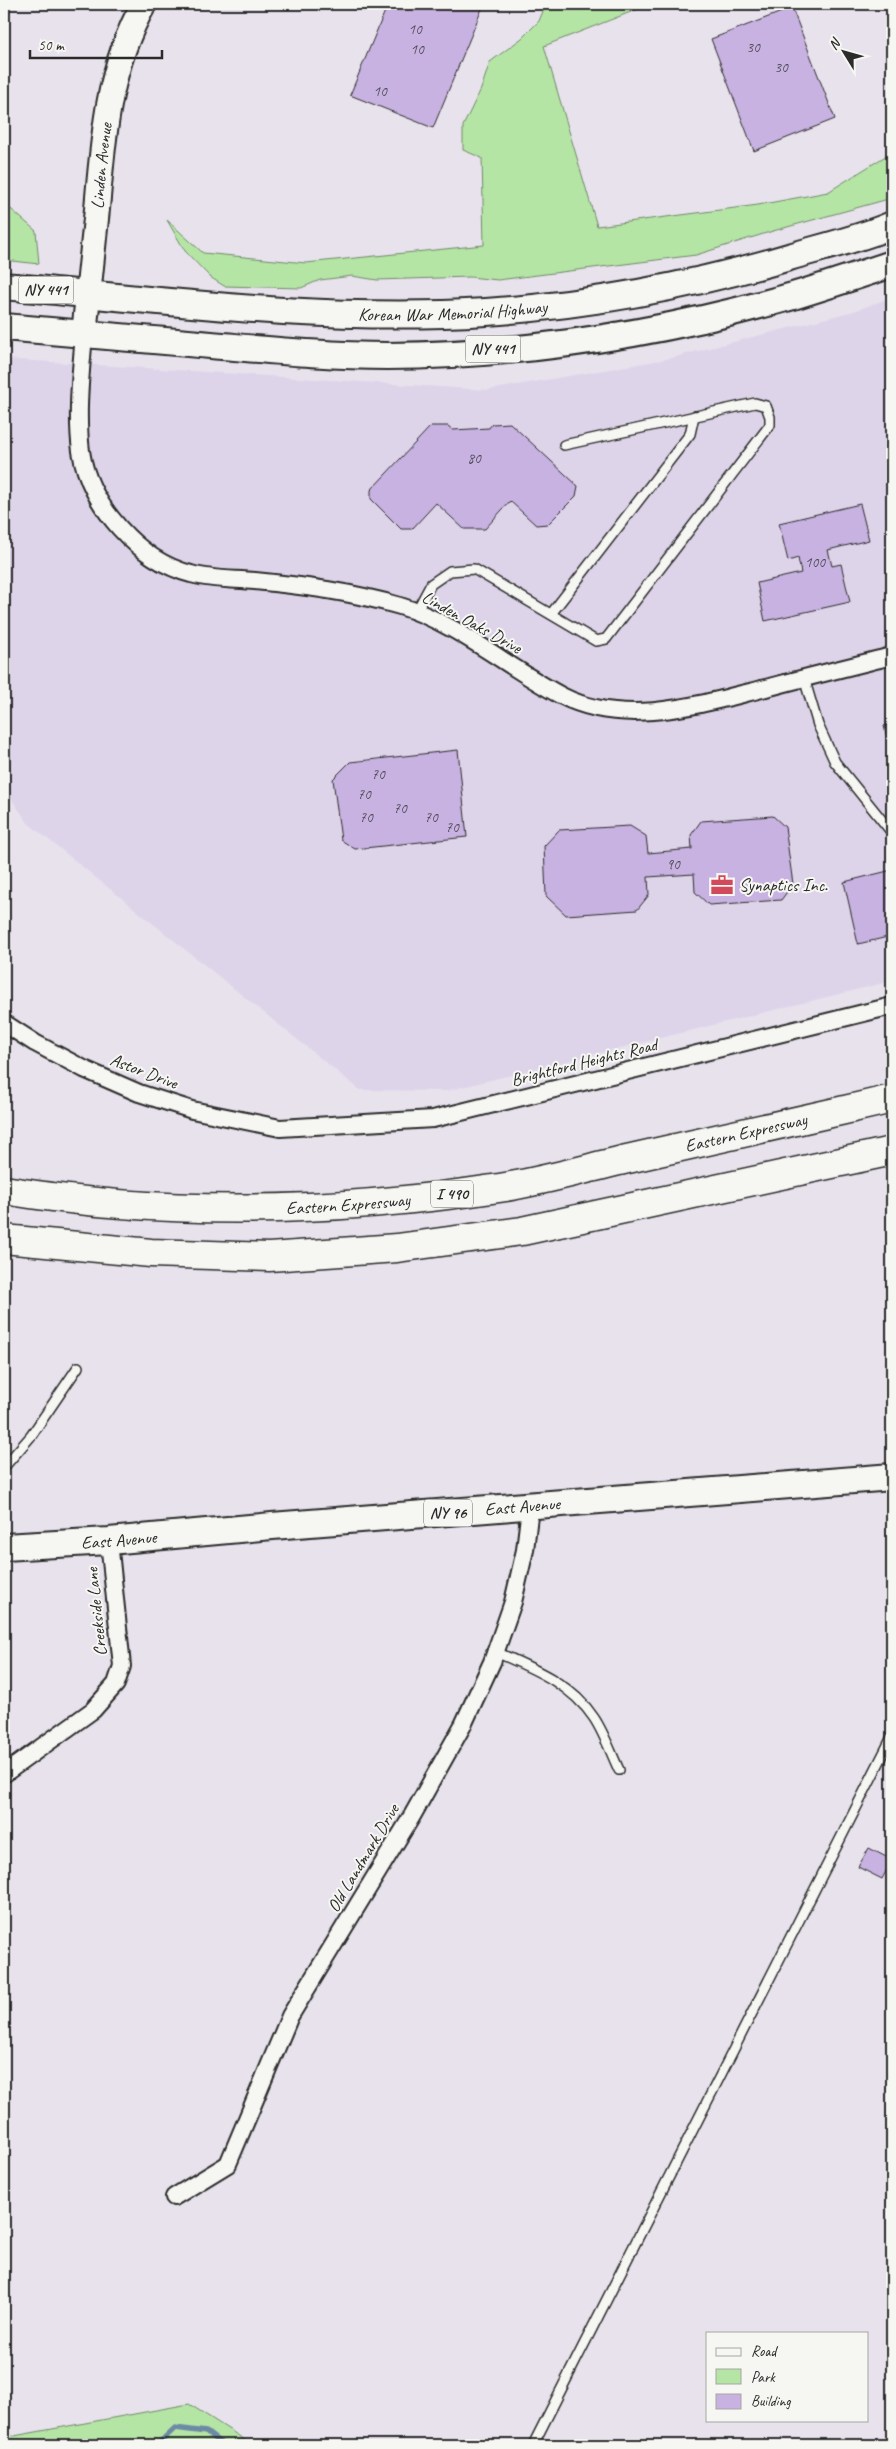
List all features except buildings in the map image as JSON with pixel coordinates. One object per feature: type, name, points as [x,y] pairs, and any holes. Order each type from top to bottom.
[{"type":"highway","name":"Eastern Expressway","points":[[4,1190],[66,1200],[197,1209],[285,1208],[401,1201],[502,1187],[892,1099]]},
{"type":"highway","points":[[4,1239],[151,1253],[269,1257],[397,1248],[522,1231],[892,1151]]},
{"type":"main road","name":"Korean War Memorial Highway","points":[[4,286],[248,309],[358,314],[485,312],[532,308],[700,280],[755,267],[892,225]]},
{"type":"main road","name":"NY 441","points":[[4,326],[312,354],[388,356],[526,347],[612,335],[709,317],[792,296],[892,264]]},
{"type":"main road","name":"East Avenue","points":[[4,1547],[109,1541],[272,1526],[892,1477]]},
{"type":"street","name":"Linden Avenue","points":[[84,334],[101,154],[108,105],[119,61],[134,22],[144,4]]},
{"type":"street","name":"Linden Oaks Drive","points":[[84,334],[79,421],[82,453],[90,480],[100,501],[116,524],[139,548],[162,564],[192,575],[326,588],[353,593],[416,612],[474,643],[548,689],[572,701],[604,709],[634,712],[691,706],[892,656]]},
{"type":"street","name":"Brightford Heights Road","points":[[280,1128],[433,1120],[892,1006]]},
{"type":"street","name":"Astor Drive","points":[[4,1023],[35,1043],[84,1069],[139,1093],[192,1110],[280,1128]]},
{"type":"street","name":"Old Landmark Drive","points":[[174,2197],[228,2164],[290,2016],[412,1816],[463,1725],[496,1652],[513,1602],[524,1559],[530,1507]]},
{"type":"street","name":"Creekside Lane","points":[[4,1774],[93,1710],[116,1684],[122,1666],[109,1541]]},
{"type":"lane","points":[[416,612],[432,584],[450,571],[474,569],[596,641],[606,639],[770,425],[770,417],[766,406],[755,403],[564,445]]},
{"type":"lane","points":[[550,614],[690,434],[694,416]]},
{"type":"lane","points":[[804,678],[818,725],[835,762],[889,829],[892,828]]},
{"type":"lane","points":[[4,1467],[31,1436],[78,1367]]},
{"type":"lane","points":[[496,1652],[542,1672],[573,1694],[594,1718],[619,1770]]},
{"type":"lane","points":[[533,2445],[892,1736]]},
{"type":"shaded area","points":[[892,297],[892,981],[446,1091],[360,1090],[28,823],[4,788],[4,359],[488,390],[667,359],[854,311]]},
{"type":"green space","points":[[546,4],[651,4],[544,46],[597,226],[758,205],[828,192],[892,152],[892,198],[773,231],[696,255],[498,280],[470,277],[377,280],[352,276],[320,280],[301,288],[224,286],[210,277],[185,251],[167,220],[203,253],[306,263],[484,245],[482,158],[463,150],[463,126],[481,89],[490,62],[522,38],[539,21]]},
{"type":"green space","points":[[4,203],[36,231],[39,264],[4,260]]},
{"type":"green space","points":[[189,2404],[253,2445],[4,2445],[4,2433],[14,2436]]},
{"type":"waterway","points":[[157,2445],[175,2428],[206,2432],[223,2445]]},
{"type":"place","name":"Synaptics Inc.","points":[[722,885]]}]
